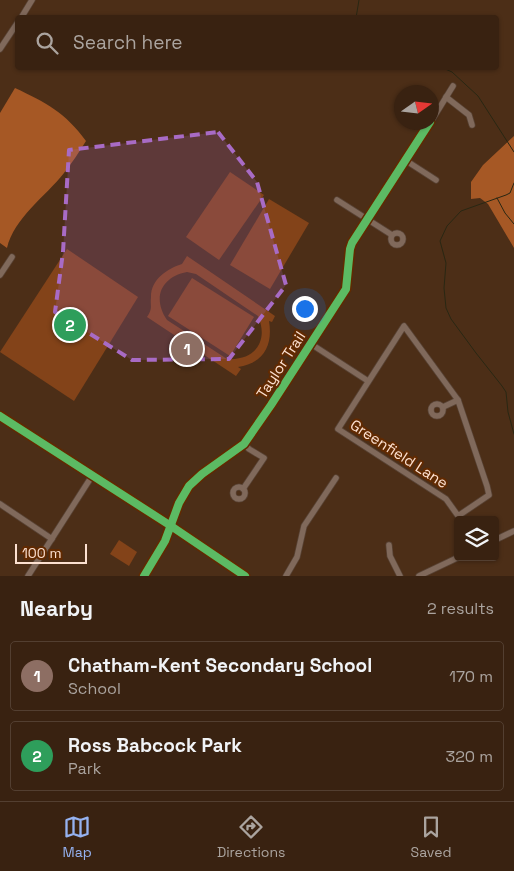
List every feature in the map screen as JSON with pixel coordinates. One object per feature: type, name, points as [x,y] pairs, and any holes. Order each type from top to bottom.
[{"type":"main road","points":[[0,416],[245,576]]},
{"type":"street","points":[[23,15],[32,0]]},
{"type":"street","points":[[0,49],[15,26]]},
{"type":"street","name":"Taylor Trail","points":[[439,108],[453,86]]},
{"type":"street","points":[[446,97],[469,114],[472,125]]},
{"type":"street","name":"Taylor Trail","points":[[144,576],[165,542],[179,503],[189,486],[202,474],[244,444],[346,289],[352,243],[424,130]]},
{"type":"street","points":[[405,160],[436,180]]},
{"type":"street","points":[[337,200],[392,235]]},
{"type":"street","points":[[0,275],[12,257]]},
{"type":"street","name":"Greenfield Lane","points":[[459,516],[446,499],[338,429],[404,326],[458,400],[489,495],[463,516]]},
{"type":"street","points":[[310,344],[368,381]]},
{"type":"street","points":[[443,407],[458,400]]},
{"type":"street","points":[[243,489],[264,458],[244,444]]},
{"type":"street","points":[[28,576],[92,476]]},
{"type":"street","points":[[286,576],[297,557],[304,526],[336,478]]},
{"type":"street","points":[[0,504],[52,539]]},
{"type":"street","points":[[499,538],[514,531]]},
{"type":"street","points":[[389,545],[390,556],[400,576]]},
{"type":"street","points":[[419,576],[454,559]]},
{"type":"highlighted area","points":[[218,132],[257,182],[286,285],[229,359],[132,360],[55,312],[63,252],[69,150]]},
{"type":"shaded area","points":[[15,88],[54,109],[71,123],[86,141],[64,173],[23,217],[16,227],[7,248],[0,243],[0,113]]},
{"type":"shaded area","points":[[514,136],[514,248],[488,204],[480,198],[471,199],[471,182],[483,165]]},
{"type":"shaded area","points":[[230,172],[264,195],[219,260],[186,237]]},
{"type":"shaded area","points":[[269,199],[309,223],[270,289],[230,265]]},
{"type":"shaded area","points":[[67,249],[138,297],[74,401],[0,352]]},
{"type":"shaded area","points":[[187,256],[275,316],[272,322],[269,321],[270,338],[265,352],[254,362],[238,367],[241,369],[236,376],[147,317],[151,309],[152,291],[157,280],[166,272],[182,264]],"holes":[[[187,272],[196,274],[258,316],[262,334],[257,348],[252,353],[237,359],[227,359],[167,320],[160,304],[160,296],[165,284],[178,275]]]},
{"type":"shaded area","points":[[192,278],[254,317],[230,356],[168,316]]},
{"type":"shaded area","points":[[119,540],[137,552],[129,566],[110,554]]},
{"type":"waterway","points":[[356,15],[359,0]]},
{"type":"waterway","points":[[448,70],[478,96],[514,152]]},
{"type":"waterway","points":[[514,183],[510,193],[461,211],[447,226],[440,241],[446,263],[444,288],[446,308],[451,319],[506,392],[508,412],[514,434]]},
{"type":"waterway","points":[[497,198],[505,213],[514,224]]},
{"type":"cycle path","points":[[144,576],[165,541],[179,503],[189,486],[202,474],[244,444],[346,289],[352,243],[425,130]]},
{"type":"cycle path","points":[[0,416],[245,576]]},
{"type":"place","name":"Ross Babcock Park","points":[[70,325]]},
{"type":"place","name":"Chatham-Kent Secondary School","points":[[187,349]]}]
